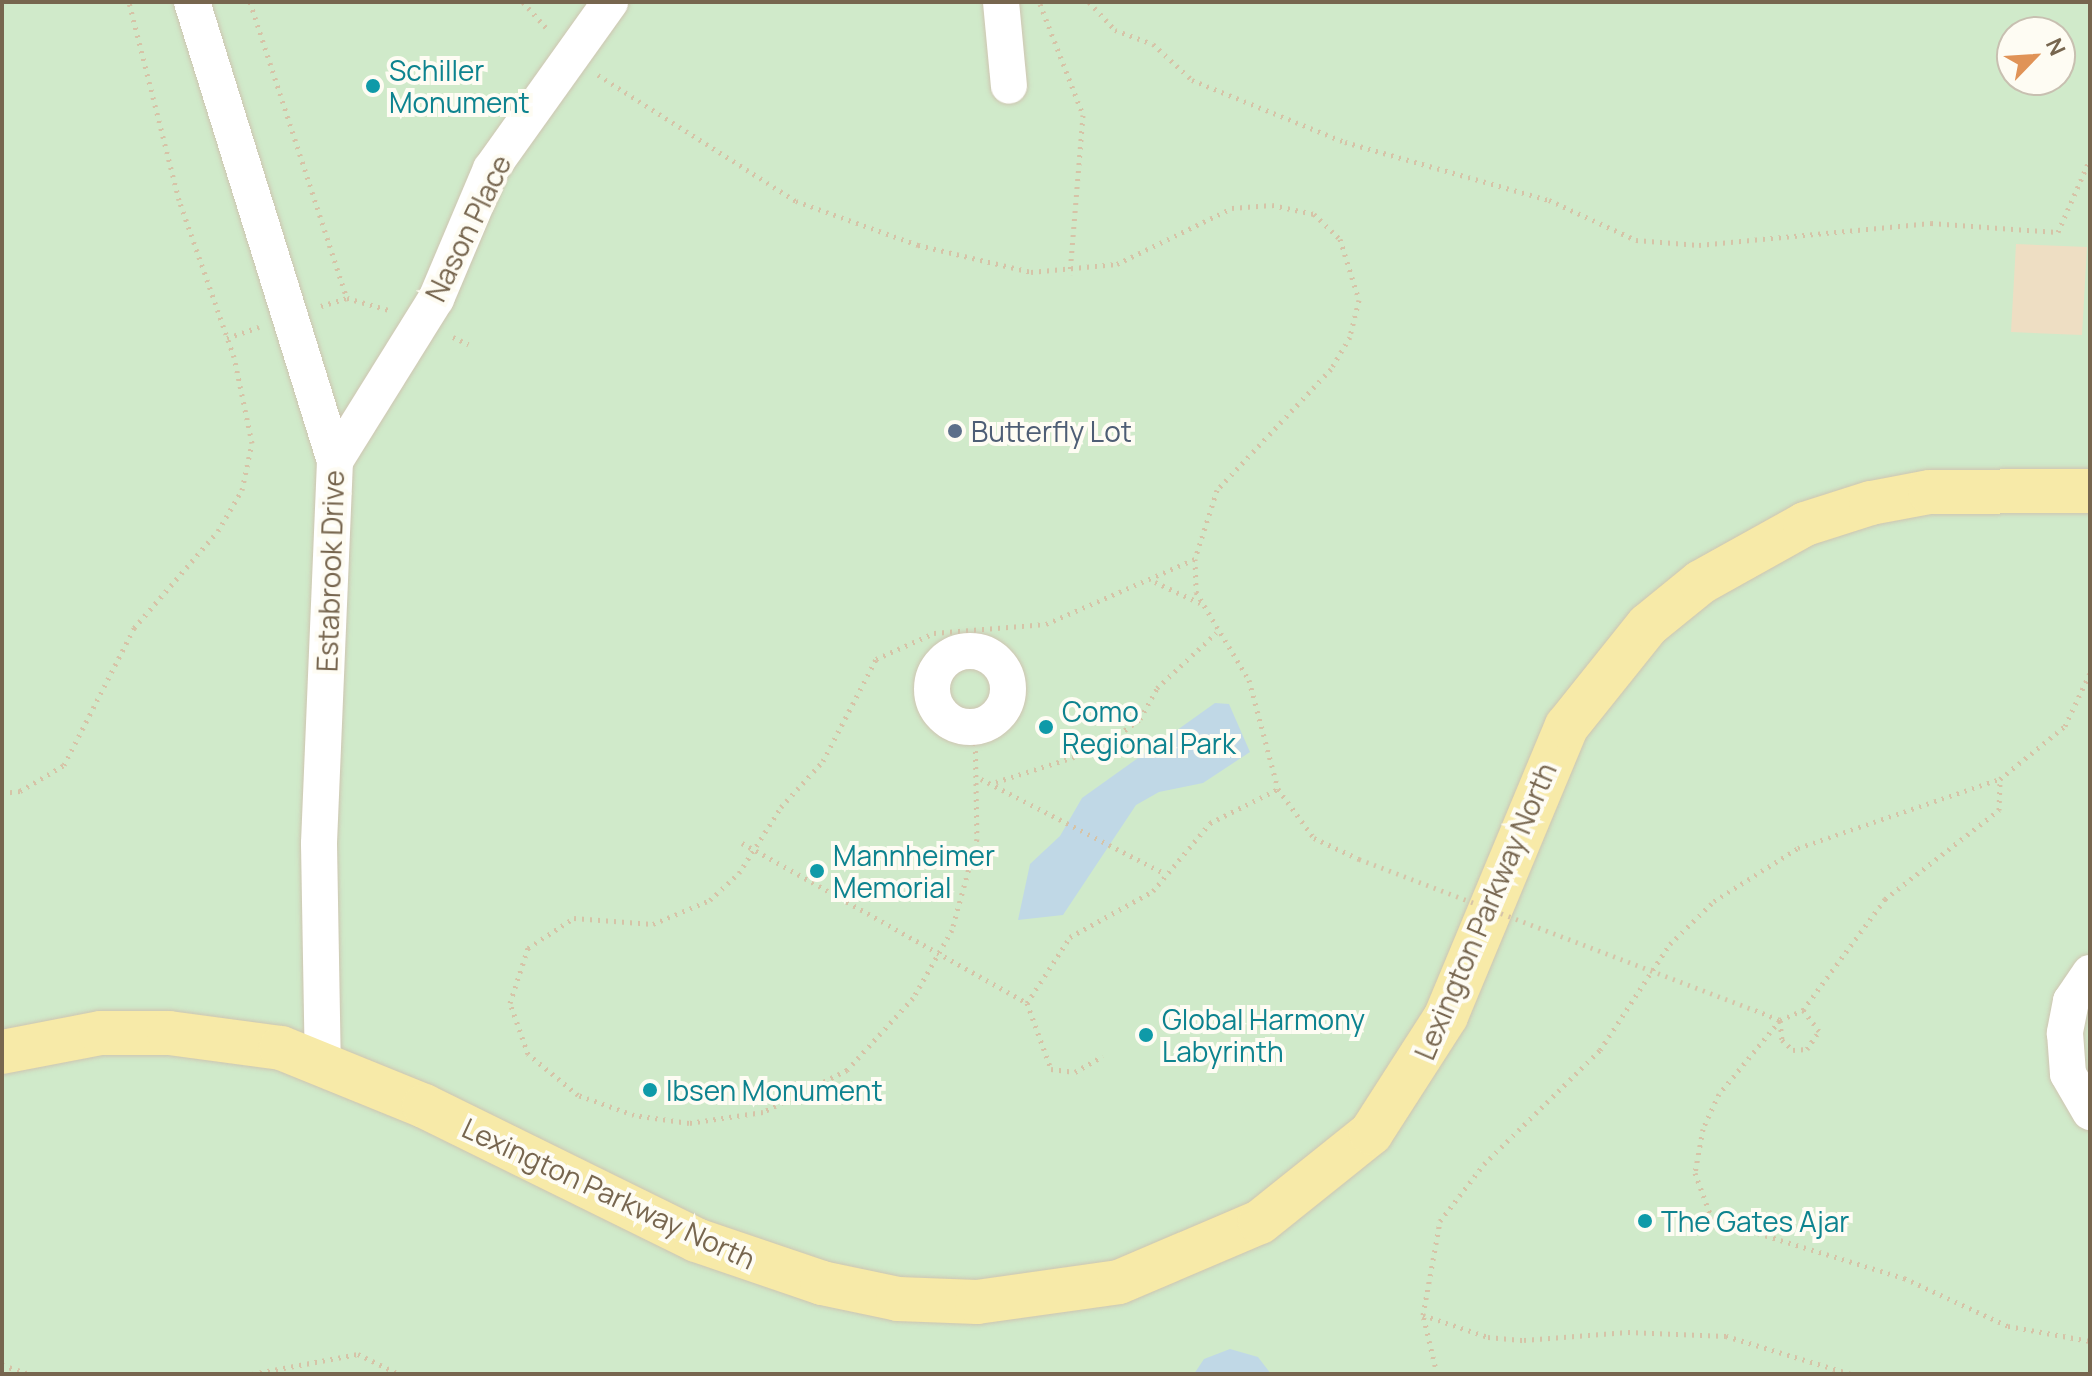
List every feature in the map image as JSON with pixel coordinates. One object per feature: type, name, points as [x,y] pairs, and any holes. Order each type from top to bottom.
[{"type":"main road","name":"Lexington Parkway North","points":[[2,1052],[101,1033],[169,1033],[281,1048],[424,1106],[696,1240],[822,1283],[898,1299],[977,1302],[1119,1282],[1260,1222],[1371,1133],[1446,1016],[1567,726],[1629,646],[1690,590],[1751,550],[1871,503],[1943,491],[2090,491]]},
{"type":"street","name":"Estabrook Drive","points":[[192,2],[335,461],[319,844],[323,1065]]},
{"type":"street","name":"Nason Place","points":[[335,461],[422,322],[491,169],[610,2]]},
{"type":"street","points":[[1001,2],[1009,86]]},
{"type":"street","points":[[2090,973],[2071,1001],[2065,1033],[2068,1074],[2090,1112]]},
{"type":"path","points":[[2,793],[20,791],[64,765],[134,628],[218,531],[242,490],[252,443],[234,357],[179,200],[129,2]]},
{"type":"path","points":[[250,2],[347,298],[422,322],[468,344]]},
{"type":"path","points":[[523,2],[571,53],[705,149],[796,201],[918,245],[1031,272],[1070,274],[1156,251],[1232,208],[1272,205],[1314,214],[1354,265],[1359,300],[1350,337],[1331,369],[1217,490],[1195,559],[1202,604],[1216,632],[1249,680],[1278,789],[1314,838],[1359,859],[1780,1020]]},
{"type":"path","points":[[1039,2],[1083,115],[1070,274]]},
{"type":"path","points":[[1089,2],[1115,30],[1153,44],[1192,80],[1345,142],[1549,200],[1636,240],[1699,245],[1931,223],[2058,232],[2090,159]]},
{"type":"path","points":[[975,727],[981,779],[974,861],[940,952],[887,1032],[847,1070],[763,1112],[689,1123],[634,1115],[550,1078],[514,1032],[516,968],[528,948],[574,918],[674,919],[710,900],[753,851],[823,761],[865,674],[890,649],[934,633],[1046,624],[1154,581],[1195,559]]},
{"type":"path","points":[[1154,581],[1202,604]]},
{"type":"path","points":[[996,782],[1099,749],[1140,719],[1157,688],[1216,632]]},
{"type":"path","points":[[1437,1374],[1423,1315],[1430,1247],[1458,1192],[1600,1050],[1670,944],[1714,901],[1798,848],[2000,779],[2065,726],[2090,673]]},
{"type":"path","points":[[981,779],[996,782],[1120,846],[1165,873]]},
{"type":"path","points":[[2000,779],[1999,810],[1885,899],[1803,1010],[1780,1020],[1719,1094],[1703,1129],[1695,1173],[1712,1219],[1904,1278],[2008,1326],[2090,1341]]},
{"type":"path","points":[[1027,1003],[1070,937],[1153,891],[1210,823],[1278,789]]},
{"type":"path","points":[[742,843],[1027,1003],[1051,1069],[1075,1072],[1103,1056]]},
{"type":"path","points":[[1780,1020],[1782,1040],[1793,1050],[1807,1049],[1819,1031],[1803,1010]]},
{"type":"path","points":[[1423,1315],[1488,1337],[1524,1340],[1628,1332],[1726,1336],[1851,1374]]},
{"type":"path","points":[[252,1374],[358,1354],[399,1374]]},
{"type":"path","points":[[2,1365],[29,1374]]},
{"type":"green space","name":"Como Regional Park","points":[[2,2],[2090,2],[2090,1374],[2,1374]]},
{"type":"water","points":[[1215,703],[1229,704],[1250,752],[1203,783],[1159,792],[1136,805],[1063,915],[1018,920],[1030,864],[1060,836],[1082,798]]},
{"type":"water","points":[[1230,1349],[1258,1357],[1271,1374],[1194,1374],[1204,1359]]},
{"type":"building","points":[[2016,244],[2087,247],[2082,335],[2011,332]]},
{"type":"place","name":"Schiller Monument","points":[[373,86]]},
{"type":"place","name":"Butterfly Lot","points":[[955,431]]},
{"type":"place","name":"Como Regional Park","points":[[1046,727]]},
{"type":"place","name":"Mannheimer Memorial","points":[[817,871]]},
{"type":"place","name":"Global Harmony Labyrinth","points":[[1146,1035]]},
{"type":"place","name":"Ibsen Monument","points":[[650,1090]]},
{"type":"place","name":"The Gates Ajar","points":[[1645,1221]]}]
